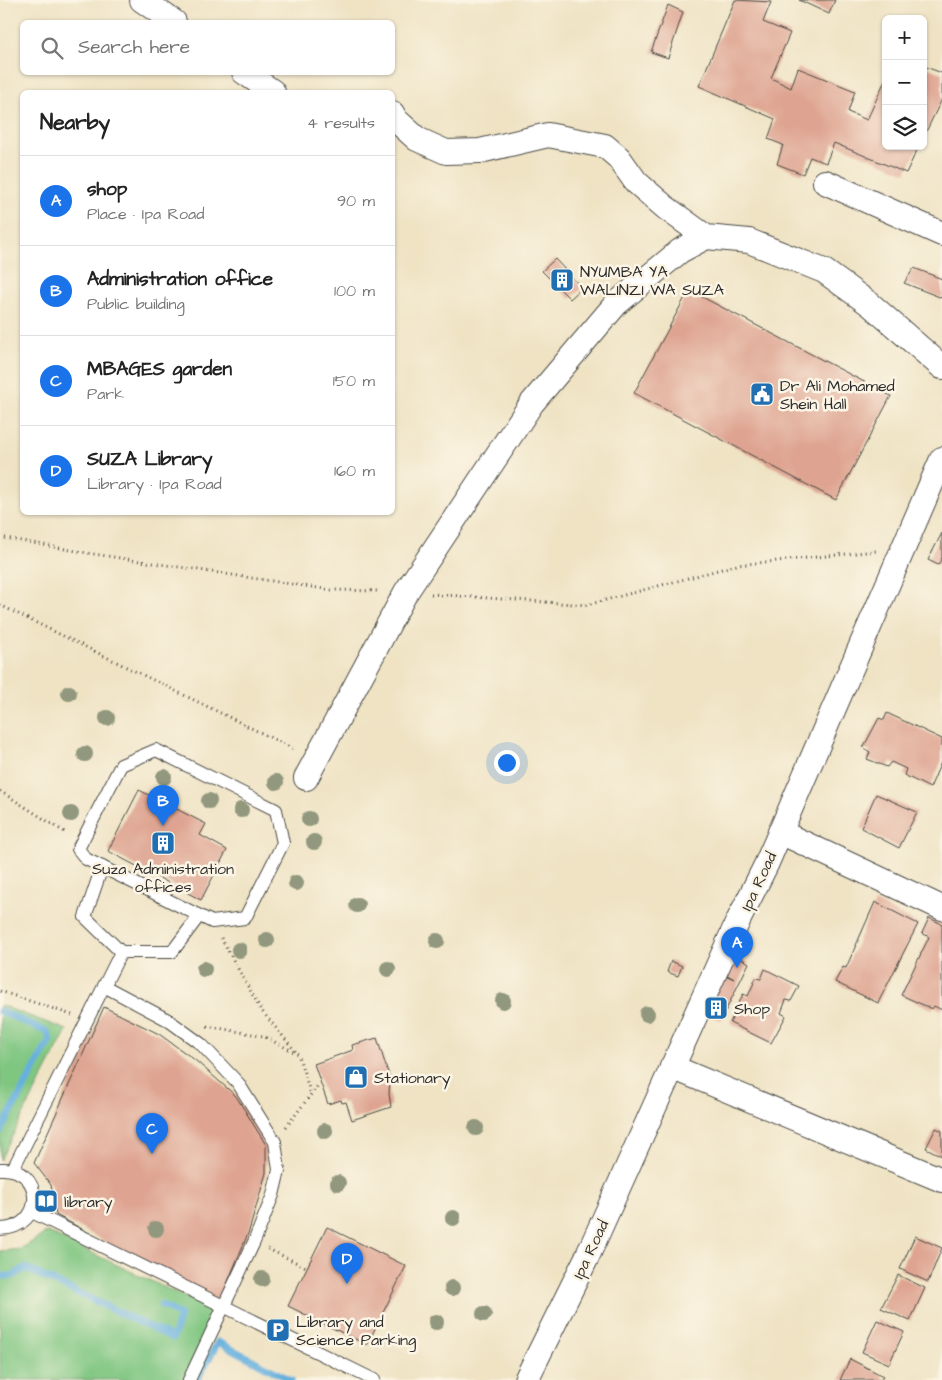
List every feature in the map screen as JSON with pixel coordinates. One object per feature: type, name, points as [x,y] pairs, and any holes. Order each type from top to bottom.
[{"type":"street","points":[[142,0],[171,20]]},
{"type":"street","points":[[248,75],[270,90]]},
{"type":"street","points":[[395,118],[417,139],[446,152],[480,151],[548,135],[605,146],[619,158],[636,182],[666,208],[706,236],[749,241],[824,271],[871,306],[942,367]]},
{"type":"street","points":[[825,182],[942,234]]},
{"type":"street","points":[[306,778],[406,592],[532,403],[616,304],[680,251],[706,236]]},
{"type":"street","name":"Ipa Road","points":[[526,1380],[587,1258],[780,832],[941,464]]},
{"type":"street","points":[[780,832],[942,908]]},
{"type":"street","points":[[672,1067],[942,1180]]},
{"type":"lane","points":[[156,750],[276,810],[283,843],[246,918],[212,922],[102,867],[86,859],[78,849],[121,765],[156,750]]},
{"type":"lane","points":[[102,867],[85,917],[121,952],[172,952],[199,916]]},
{"type":"lane","points":[[0,1229],[12,1229],[24,1223],[32,1212],[35,1199],[32,1186],[24,1176],[6,1169],[86,1022],[121,952]]},
{"type":"lane","points":[[104,986],[168,1020],[201,1044],[238,1083],[275,1142],[279,1170],[273,1195],[254,1242],[189,1380]]},
{"type":"lane","points":[[32,1212],[374,1380]]},
{"type":"path","points":[[0,537],[87,553],[331,590],[406,592],[587,605],[737,565],[852,555],[904,546]]},
{"type":"path","points":[[0,605],[297,750]]},
{"type":"path","points":[[0,791],[82,842]]},
{"type":"path","points":[[212,922],[262,1010],[298,1054],[311,1095]]},
{"type":"path","points":[[0,991],[86,1022]]},
{"type":"path","points":[[168,1020],[262,1036],[298,1054]]},
{"type":"path","points":[[275,1142],[320,1084]]},
{"type":"path","points":[[254,1242],[306,1267]]},
{"type":"green space","points":[[0,1005],[67,1030],[0,1160]]},
{"type":"green space","points":[[47,1232],[217,1312],[183,1380],[0,1380],[0,1251],[21,1249]]},
{"type":"building","points":[[735,0],[771,2],[763,22],[790,33],[771,78],[791,88],[798,68],[855,91],[848,112],[867,120],[882,87],[882,150],[917,150],[906,173],[834,143],[826,163],[810,157],[803,174],[777,164],[783,145],[768,139],[775,119],[699,86]]},
{"type":"building","points":[[799,0],[835,0],[829,14]]},
{"type":"building","points":[[668,5],[683,12],[668,58],[651,52]]},
{"type":"building","points":[[927,67],[942,73],[942,99],[927,130]]},
{"type":"building","name":"NYUMBA YA WALINZI WA SUZA","points":[[555,259],[582,288],[570,299],[542,271]]},
{"type":"building","points":[[914,268],[942,279],[942,298],[904,283]]},
{"type":"building","name":"Dr Ali Mohamed Shein Hall","points":[[689,290],[891,396],[836,500],[634,393]]},
{"type":"building","points":[[942,533],[942,558],[938,565],[928,560]]},
{"type":"building","points":[[887,713],[942,739],[942,760],[930,788],[904,775],[906,769],[891,762],[887,767],[867,759],[870,752],[863,748],[879,718],[884,720]]},
{"type":"building","name":"Suza Administration offices","points":[[139,790],[206,824],[200,835],[227,850],[201,900],[108,851]]},
{"type":"building","points":[[876,794],[917,812],[899,848],[861,828]]},
{"type":"building","points":[[875,902],[918,924],[878,1003],[835,982],[843,967],[846,968]]},
{"type":"building","points":[[929,918],[942,924],[942,1010],[934,1006],[932,1009],[901,995],[929,937],[922,933]]},
{"type":"building","points":[[735,955],[749,963],[721,1020],[703,1013],[723,974],[734,979],[724,973]]},
{"type":"building","points":[[671,961],[682,966],[678,976],[667,972]]},
{"type":"building","points":[[765,969],[799,986],[791,1001],[786,1000],[781,1013],[786,1016],[771,1043],[730,1023],[743,994],[748,996],[756,978],[761,979]]},
{"type":"building","points":[[104,1007],[159,1034],[195,1060],[236,1096],[266,1145],[266,1173],[249,1231],[219,1303],[56,1215],[51,1185],[34,1163]]},
{"type":"building","points":[[377,1038],[390,1079],[389,1094],[391,1107],[352,1120],[346,1102],[342,1103],[341,1100],[328,1104],[314,1064],[353,1050],[352,1045]]},
{"type":"building","points":[[936,1128],[942,1131],[942,1156],[926,1148]]},
{"type":"building","points":[[327,1227],[406,1266],[367,1345],[288,1306]]},
{"type":"building","points":[[915,1236],[942,1248],[928,1282],[900,1269]]},
{"type":"building","points":[[898,1275],[925,1288],[910,1321],[881,1308]]},
{"type":"building","points":[[877,1320],[904,1332],[889,1364],[862,1352]]},
{"type":"building","points":[[850,1359],[883,1376],[881,1380],[840,1380]]},
{"type":"waterway","points":[[0,1011],[47,1032],[50,1040],[0,1132]]},
{"type":"waterway","points":[[0,1276],[13,1276],[25,1268],[173,1338],[180,1315],[161,1305]]},
{"type":"waterway","points":[[197,1380],[218,1342],[291,1380]]},
{"type":"place","name":"NYUMBA YA WALINZI WA SUZA","points":[[562,280]]},
{"type":"place","name":"Dr Ali Mohamed Shein Hall","points":[[762,394]]},
{"type":"place","name":"Administration office","points":[[163,826]]},
{"type":"place","name":"Suza Administration offices","points":[[163,843]]},
{"type":"place","name":"shop","points":[[737,968]]},
{"type":"place","name":"Shop","points":[[716,1008]]},
{"type":"place","name":"Stationary","points":[[356,1077]]},
{"type":"place","name":"MBAGES garden","points":[[152,1154]]},
{"type":"place","name":"library","points":[[46,1201]]},
{"type":"place","name":"SUZA Library","points":[[347,1284]]},
{"type":"place","name":"Library and Science Parking","points":[[278,1330]]}]
